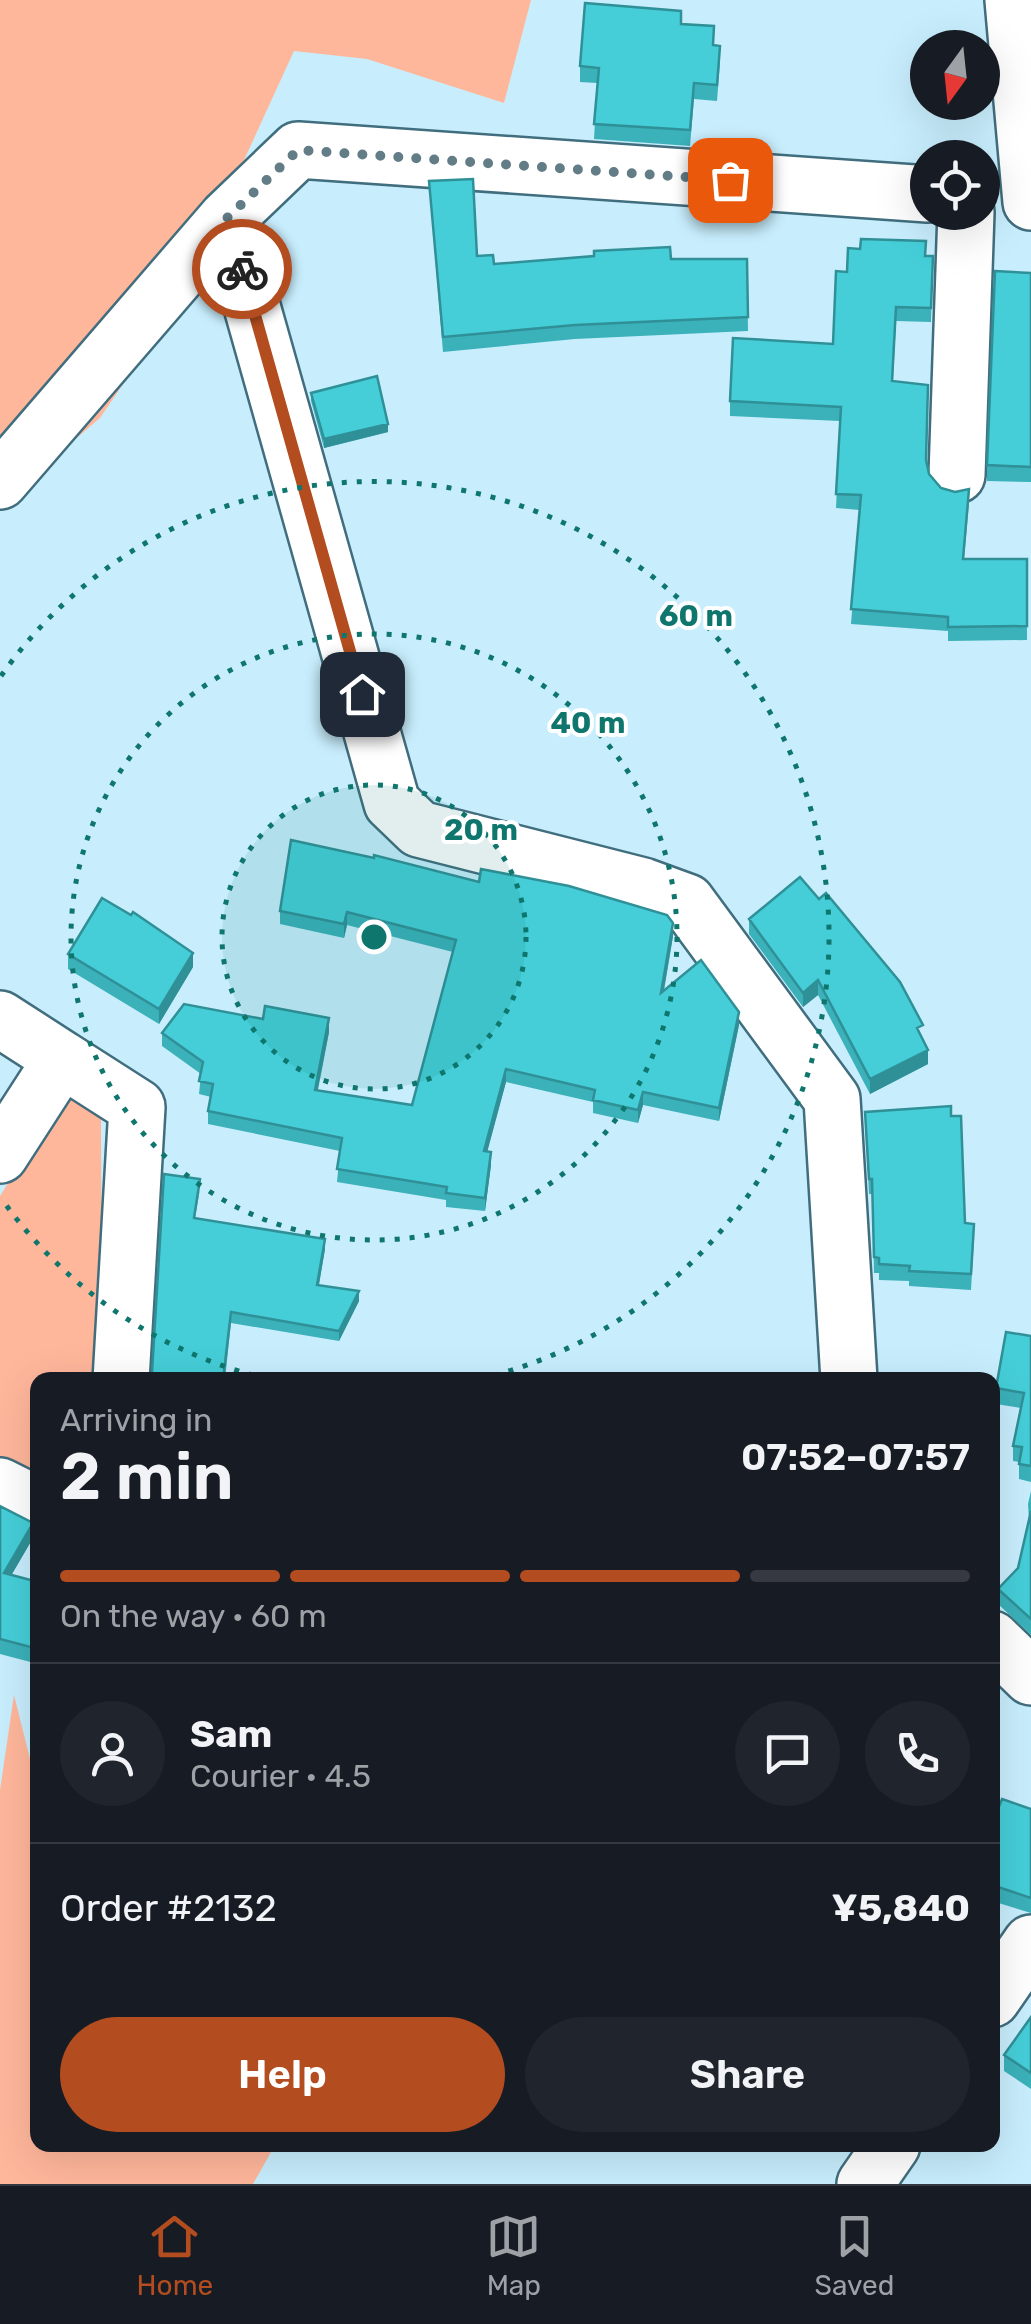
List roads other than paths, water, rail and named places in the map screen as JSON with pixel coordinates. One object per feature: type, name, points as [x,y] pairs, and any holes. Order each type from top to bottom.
[{"type":"street","points":[[1000,199],[1031,202],[1013,0]]},
{"type":"street","points":[[0,480],[227,218],[298,150],[910,193]]},
{"type":"street","points":[[227,218],[392,803],[419,828],[643,886],[688,902],[832,1099],[849,1372]]},
{"type":"street","points":[[957,474],[965,230]]},
{"type":"street","points":[[0,1020],[138,1107],[122,1372]]},
{"type":"street","points":[[0,1156],[62,1059]]},
{"type":"street","points":[[0,1486],[30,1501]]},
{"type":"street","points":[[1000,1646],[1031,1676]]},
{"type":"street","points":[[1000,1988],[1031,1943]]},
{"type":"street","points":[[865,2184],[887,2152]]}]
